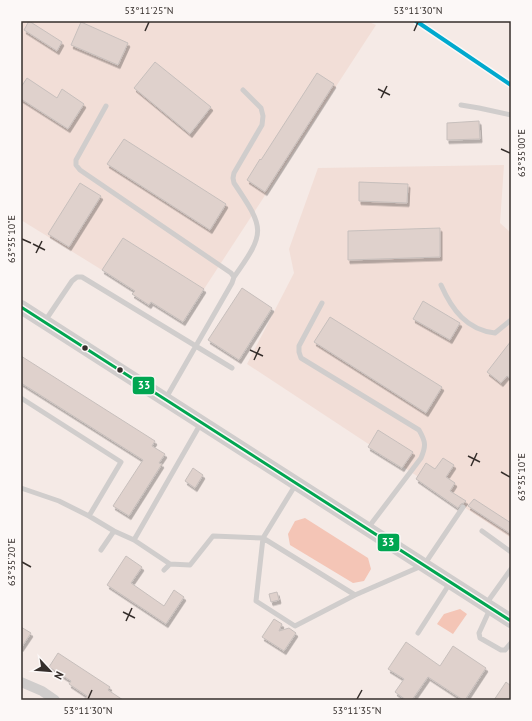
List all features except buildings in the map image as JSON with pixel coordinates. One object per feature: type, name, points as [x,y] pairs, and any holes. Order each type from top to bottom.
[{"type":"main road","points":[[21,306],[511,621]]},
{"type":"street","points":[[21,682],[42,691],[55,700]]},
{"type":"lane","points":[[165,399],[234,278],[251,253],[257,241],[258,228],[256,217],[234,183],[233,178],[234,173],[262,125],[263,116],[261,108],[243,90]]},
{"type":"lane","points":[[461,105],[511,115]]},
{"type":"lane","points":[[106,106],[76,160],[76,165],[80,170],[231,273],[234,278]]},
{"type":"lane","points":[[45,322],[72,281],[77,277],[82,277],[232,368]]},
{"type":"lane","points":[[441,285],[453,307],[465,322],[484,332],[496,333],[511,320]]},
{"type":"lane","points":[[322,303],[299,346],[301,358],[419,430],[424,439],[425,448],[421,458],[368,529]]},
{"type":"lane","points":[[21,398],[121,462],[89,516]]},
{"type":"lane","points":[[134,540],[201,422]]},
{"type":"lane","points":[[296,483],[263,538],[256,601],[295,626],[355,595],[424,565],[464,507]]},
{"type":"lane","points":[[21,488],[60,501],[114,531],[134,540],[170,564],[190,565],[213,536],[263,538],[355,595]]},
{"type":"lane","points":[[101,550],[114,531]]},
{"type":"lane","points":[[482,531],[511,552]]},
{"type":"lane","points":[[164,570],[170,564]]},
{"type":"lane","points":[[511,569],[488,606],[479,633],[480,638],[500,650],[505,650],[511,643]]},
{"type":"lane","points":[[418,633],[451,582]]},
{"type":"shaded area","points":[[21,21],[367,21],[376,25],[204,289],[123,238],[102,270],[21,220]]},
{"type":"shaded area","points":[[504,165],[500,223],[511,233],[511,538],[247,364],[294,273],[289,249],[318,168]]},
{"type":"shaded area","points":[[305,518],[368,558],[371,569],[364,581],[353,583],[290,545],[288,534],[295,521]]},
{"type":"shaded area","points":[[460,609],[467,614],[453,634],[437,624],[444,614]]},
{"type":"transit line","points":[[416,21],[511,85]]},
{"type":"transit line","name":"33","points":[[21,307],[511,621]]}]
